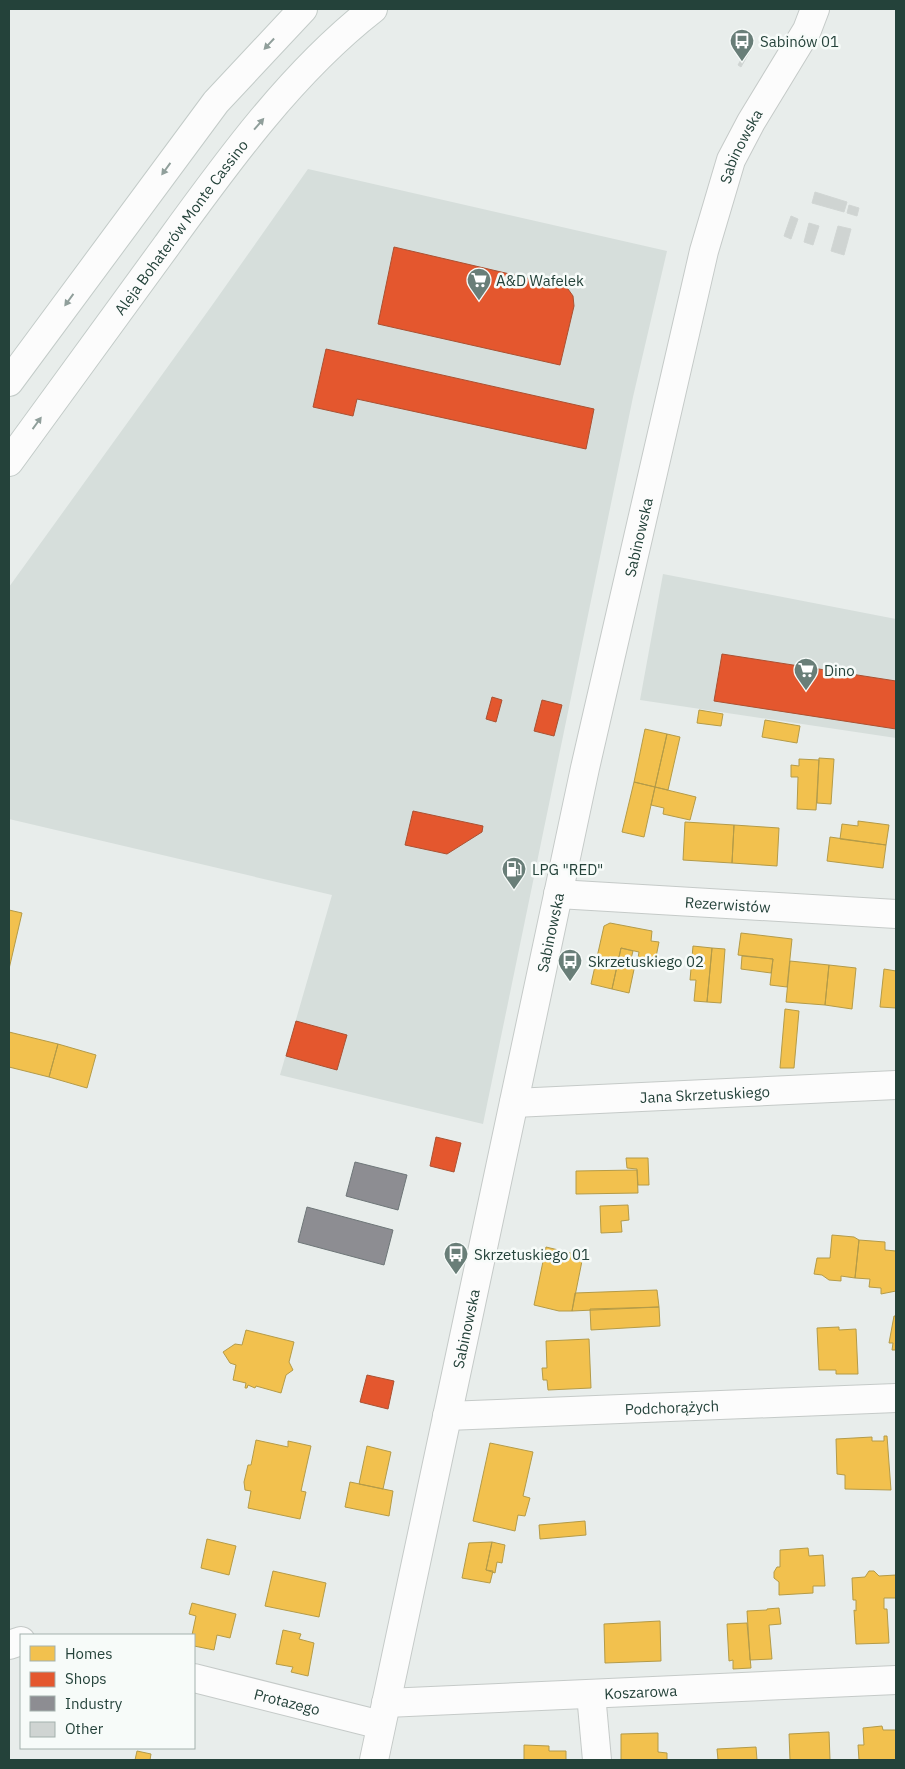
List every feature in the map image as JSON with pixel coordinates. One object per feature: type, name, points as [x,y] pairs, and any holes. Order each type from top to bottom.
[{"type":"street","points":[[9,382],[216,102],[302,9]]},
{"type":"street","name":"Aleja Bohaterów Monte Cassino","points":[[9,462],[197,204],[254,130],[306,70],[353,24],[373,9]]},
{"type":"street","name":"Sabinowska","points":[[374,1760],[585,768],[704,251],[731,160],[751,122],[807,30],[815,9]]},
{"type":"street","name":"Rezerwistów","points":[[558,894],[896,914]]},
{"type":"street","name":"Jana Skrzetuskiego","points":[[514,1103],[896,1085]]},
{"type":"street","name":"Podchorążych","points":[[447,1416],[896,1398]]},
{"type":"street","name":"Protazego","points":[[195,1678],[384,1714]]},
{"type":"street","name":"Koszarowa","points":[[384,1714],[591,1694],[896,1680]]},
{"type":"street","points":[[591,1694],[598,1760]]},
{"type":"shaded area","points":[[308,169],[667,251],[633,397],[483,1124],[280,1075],[332,895],[9,819],[9,587]]},
{"type":"shaded area","points":[[663,574],[896,619],[896,738],[640,700]]},
{"type":"building: Homes","points":[[699,710],[723,714],[721,726],[697,723]]},
{"type":"building: Homes","points":[[765,720],[800,726],[797,743],[762,737]]},
{"type":"building: Homes","points":[[645,729],[667,734],[655,787],[634,782]]},
{"type":"building: Homes","points":[[667,734],[680,737],[668,790],[655,787]]},
{"type":"building: Homes","points":[[819,758],[834,759],[831,804],[817,803]]},
{"type":"building: Homes","points":[[799,759],[819,760],[816,810],[797,809],[798,777],[791,777],[791,765],[799,766]]},
{"type":"building: Homes","points":[[634,782],[655,787],[644,837],[622,832]]},
{"type":"building: Homes","points":[[655,787],[696,797],[690,820],[663,814],[664,808],[651,805]]},
{"type":"building: Homes","points":[[858,821],[889,825],[886,845],[840,839],[842,824],[858,826]]},
{"type":"building: Homes","points":[[685,822],[734,825],[732,863],[683,860]]},
{"type":"building: Homes","points":[[734,825],[779,828],[777,866],[732,863]]},
{"type":"building: Homes","points":[[830,837],[886,845],[883,868],[827,861]]},
{"type":"building: Homes","points":[[9,910],[22,913],[9,969]]},
{"type":"building: Homes","points":[[610,923],[652,931],[651,941],[659,942],[655,962],[638,958],[639,952],[621,948],[612,989],[591,984],[604,926]]},
{"type":"building: Homes","points":[[741,933],[792,939],[787,987],[770,985],[773,959],[738,955]]},
{"type":"building: Homes","points":[[693,946],[712,948],[707,1002],[694,1001],[696,980],[690,980]]},
{"type":"building: Homes","points":[[621,948],[633,951],[631,959],[636,960],[629,993],[612,989]]},
{"type":"building: Homes","points":[[712,948],[725,949],[721,1003],[707,1002]]},
{"type":"building: Homes","points":[[742,956],[773,959],[771,973],[741,969]]},
{"type":"building: Homes","points":[[790,961],[829,965],[825,1005],[786,1002]]},
{"type":"building: Homes","points":[[829,965],[856,968],[852,1009],[825,1005]]},
{"type":"building: Homes","points":[[884,969],[896,971],[896,1008],[880,1007]]},
{"type":"building: Homes","points":[[785,1009],[799,1011],[794,1068],[780,1068]]},
{"type":"building: Homes","points":[[9,1032],[58,1044],[49,1077],[9,1067]]},
{"type":"building: Homes","points":[[58,1044],[96,1055],[87,1088],[49,1077]]},
{"type":"building: Homes","points":[[626,1158],[648,1158],[649,1185],[638,1185],[637,1169],[627,1168]]},
{"type":"building: Homes","points":[[637,1170],[638,1193],[576,1194],[576,1171]]},
{"type":"building: Homes","points":[[628,1205],[629,1220],[621,1221],[622,1232],[601,1233],[600,1206]]},
{"type":"building: Homes","points":[[832,1235],[854,1237],[859,1240],[855,1278],[841,1276],[841,1281],[829,1280],[822,1275],[814,1274],[817,1258],[830,1258]]},
{"type":"building: Homes","points":[[859,1240],[885,1242],[885,1250],[896,1251],[896,1291],[881,1294],[881,1288],[869,1287],[870,1279],[855,1278]]},
{"type":"building: Homes","points":[[546,1247],[583,1256],[572,1311],[559,1311],[534,1305]]},
{"type":"building: Homes","points":[[657,1290],[659,1307],[572,1311],[575,1293]]},
{"type":"building: Homes","points":[[659,1307],[660,1326],[591,1330],[590,1309]]},
{"type":"building: Homes","points":[[894,1316],[896,1316],[896,1350],[892,1350],[893,1343],[889,1343]]},
{"type":"building: Homes","points":[[839,1327],[839,1330],[856,1329],[858,1374],[836,1374],[836,1370],[819,1370],[817,1328]]},
{"type":"building: Homes","points":[[246,1330],[294,1342],[289,1362],[293,1370],[286,1375],[281,1393],[256,1386],[255,1388],[248,1385],[245,1388],[246,1383],[233,1380],[236,1365],[230,1363],[223,1352],[235,1344],[242,1345]]},
{"type":"building: Homes","points":[[589,1339],[591,1388],[548,1390],[547,1380],[543,1380],[542,1368],[547,1368],[546,1341]]},
{"type":"building: Homes","points":[[884,1436],[887,1436],[891,1490],[845,1489],[845,1475],[837,1474],[836,1439],[872,1437],[872,1441],[884,1441]]},
{"type":"building: Homes","points":[[256,1440],[288,1447],[288,1441],[311,1446],[301,1491],[306,1492],[300,1519],[248,1508],[251,1491],[245,1490],[244,1482],[248,1465],[251,1465]]},
{"type":"building: Homes","points":[[490,1443],[533,1452],[523,1496],[530,1498],[525,1516],[518,1515],[515,1531],[473,1521]]},
{"type":"building: Homes","points":[[367,1446],[391,1452],[383,1489],[359,1484]]},
{"type":"building: Homes","points":[[350,1482],[393,1491],[389,1516],[345,1507]]},
{"type":"building: Homes","points":[[585,1521],[586,1535],[540,1539],[539,1525]]},
{"type":"building: Homes","points":[[207,1539],[236,1546],[229,1575],[201,1568]]},
{"type":"building: Homes","points":[[492,1542],[505,1545],[502,1563],[497,1562],[495,1573],[486,1570]]},
{"type":"building: Homes","points":[[492,1542],[486,1570],[493,1571],[490,1583],[462,1578],[469,1543]]},
{"type":"building: Homes","points":[[808,1548],[809,1556],[823,1555],[825,1586],[813,1586],[813,1593],[779,1595],[779,1582],[774,1578],[774,1572],[777,1567],[780,1567],[780,1550]]},
{"type":"building: Homes","points":[[273,1571],[326,1583],[319,1617],[265,1606]]},
{"type":"building: Homes","points":[[869,1571],[874,1571],[879,1576],[896,1575],[896,1598],[884,1598],[884,1609],[887,1609],[889,1643],[856,1644],[854,1610],[856,1611],[856,1600],[853,1600],[852,1578],[865,1577]]},
{"type":"building: Homes","points":[[192,1603],[236,1614],[230,1638],[217,1635],[214,1650],[195,1646],[195,1634],[192,1634],[196,1616],[189,1614]]},
{"type":"building: Homes","points":[[779,1608],[781,1624],[769,1625],[772,1659],[750,1660],[747,1611]]},
{"type":"building: Homes","points":[[660,1621],[661,1661],[605,1663],[604,1624]]},
{"type":"building: Homes","points":[[747,1623],[751,1668],[733,1669],[733,1660],[729,1661],[727,1624]]},
{"type":"building: Homes","points":[[283,1630],[301,1634],[299,1639],[314,1643],[308,1676],[291,1672],[293,1667],[276,1664]]},
{"type":"building: Homes","points":[[882,1726],[883,1730],[896,1730],[896,1760],[859,1760],[858,1745],[864,1745],[863,1728]]},
{"type":"building: Homes","points":[[829,1732],[830,1760],[790,1760],[789,1734]]},
{"type":"building: Homes","points":[[658,1733],[658,1752],[667,1753],[667,1760],[621,1760],[621,1734]]},
{"type":"building: Homes","points":[[524,1745],[549,1746],[549,1751],[566,1751],[566,1760],[524,1760]]},
{"type":"building: Homes","points":[[756,1747],[757,1760],[718,1760],[717,1749]]},
{"type":"building: Homes","points":[[137,1751],[151,1754],[150,1760],[135,1760]]},
{"type":"building: Shops","points":[[394,247],[568,289],[573,296],[574,306],[560,365],[378,324]]},
{"type":"building: Shops","points":[[326,349],[594,409],[586,449],[357,399],[353,416],[313,407]]},
{"type":"building: Shops","name":"Dino","points":[[722,654],[896,681],[896,729],[714,701]]},
{"type":"building: Shops","points":[[492,697],[502,700],[496,722],[486,719]]},
{"type":"building: Shops","points":[[542,700],[562,705],[554,736],[534,731]]},
{"type":"building: Shops","points":[[413,811],[483,826],[482,832],[447,854],[405,845]]},
{"type":"building: Shops","points":[[296,1021],[347,1035],[337,1070],[286,1056]]},
{"type":"building: Shops","points":[[436,1137],[461,1143],[454,1172],[430,1166]]},
{"type":"building: Shops","points":[[367,1375],[394,1381],[388,1409],[360,1402]]},
{"type":"building: Industry","points":[[355,1162],[407,1175],[398,1210],[346,1196]]},
{"type":"building: Industry","points":[[307,1207],[393,1230],[384,1265],[298,1242]]},
{"type":"building: Other","points":[[747,49],[750,51],[741,67],[738,65]]},
{"type":"building: Other","points":[[815,192],[847,202],[844,212],[812,203]]},
{"type":"building: Other","points":[[849,205],[859,208],[857,216],[847,213]]},
{"type":"building: Other","points":[[791,216],[798,219],[791,239],[784,236]]},
{"type":"building: Other","points":[[809,223],[819,226],[813,245],[804,242]]},
{"type":"building: Other","points":[[838,226],[851,229],[844,255],[831,251]]},
{"type":"place","name":"Sabinów 01","points":[[742,62]]},
{"type":"place","name":"A&D Wafelek","points":[[479,301]]},
{"type":"place","name":"Dino","points":[[806,691]]},
{"type":"place","name":"LPG \"RED\"","points":[[514,890]]},
{"type":"place","name":"Skrzetuskiego 02","points":[[570,982]]},
{"type":"place","name":"Skrzetuskiego 01","points":[[456,1275]]}]
